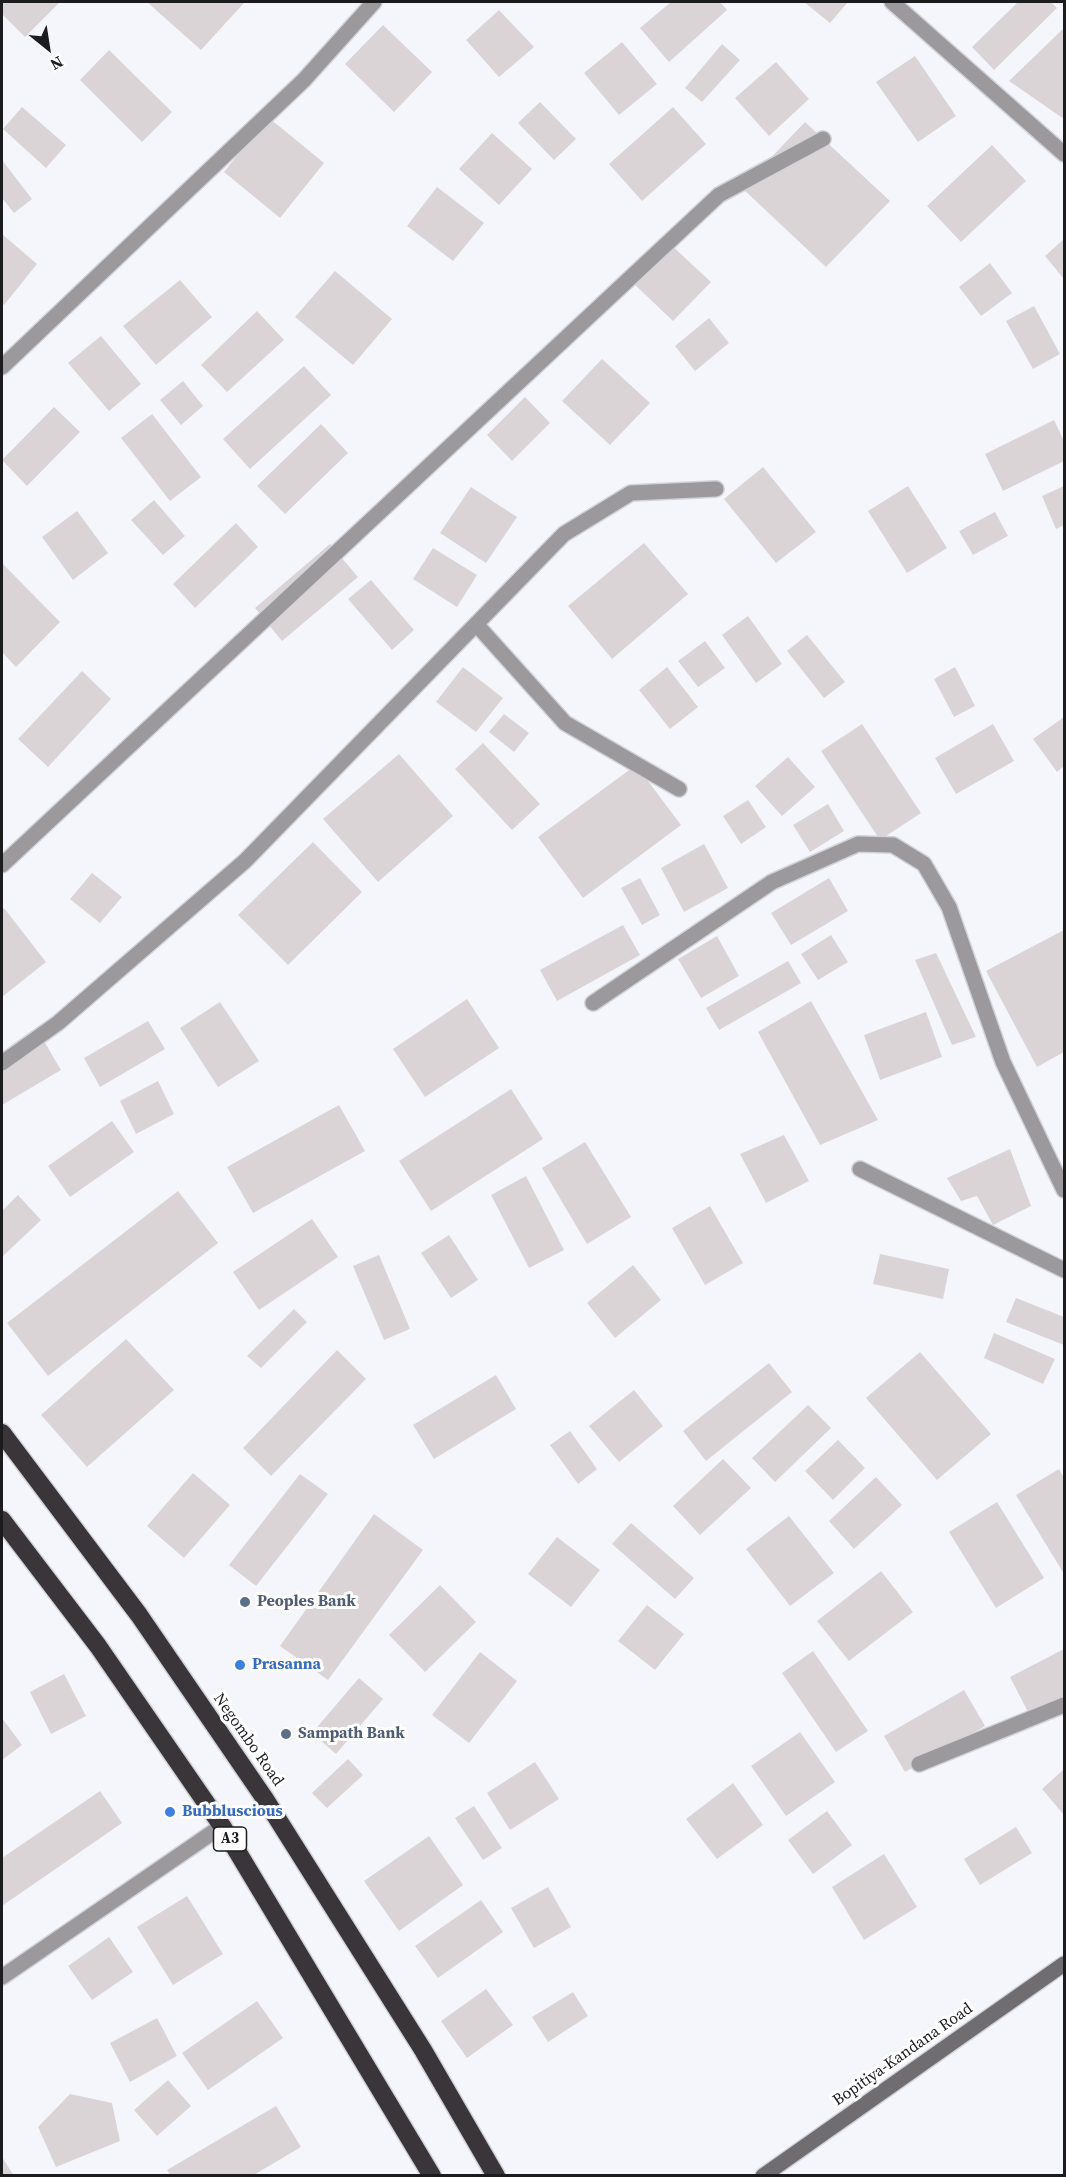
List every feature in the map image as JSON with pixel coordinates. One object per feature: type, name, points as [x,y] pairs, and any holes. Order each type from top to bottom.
[{"type":"highway","name":"Negombo Road","points":[[2,1433],[139,1615],[265,1799],[423,2050],[496,2175]]},
{"type":"highway","name":"A3","points":[[2,1520],[98,1646],[222,1826],[432,2175]]},
{"type":"street","points":[[2,367],[304,80],[374,2]]},
{"type":"street","points":[[892,2],[1065,154]]},
{"type":"street","points":[[2,865],[719,195],[823,139]]},
{"type":"street","points":[[2,1063],[58,1023],[245,861],[564,534],[631,493],[716,489]]},
{"type":"street","points":[[477,624],[565,723],[679,789]]},
{"type":"street","points":[[593,1003],[772,882],[858,844],[893,845],[924,864],[949,907],[1003,1062],[1065,1191]]},
{"type":"street","points":[[860,1169],[1065,1270]]},
{"type":"street","points":[[919,1764],[1065,1705]]},
{"type":"street","points":[[2,1977],[222,1826]]},
{"type":"street","name":"Bopitiya-Kandana Road","points":[[763,2175],[1065,1964]]},
{"type":"building","points":[[2,2],[60,2],[25,37],[2,14]]},
{"type":"building","points":[[149,2],[242,2],[244,3],[201,50]]},
{"type":"building","points":[[671,2],[720,2],[727,10],[669,62],[640,28]]},
{"type":"building","points":[[804,2],[848,2],[830,23]]},
{"type":"building","points":[[1018,2],[1051,2],[1057,8],[994,70],[972,47]]},
{"type":"building","points":[[499,10],[534,47],[499,77],[466,40]]},
{"type":"building","points":[[383,25],[432,72],[394,112],[345,64]]},
{"type":"building","points":[[1064,28],[1064,119],[1009,81]]},
{"type":"building","points":[[622,42],[657,84],[619,115],[584,73]]},
{"type":"building","points":[[722,44],[740,60],[702,102],[685,88]]},
{"type":"building","points":[[109,50],[172,112],[142,142],[80,80]]},
{"type":"building","points":[[915,56],[956,116],[918,142],[876,82]]},
{"type":"building","points":[[776,62],[809,99],[769,136],[735,98]]},
{"type":"building","points":[[540,102],[576,139],[554,160],[518,123]]},
{"type":"building","points":[[22,107],[66,145],[46,168],[3,129]]},
{"type":"building","points":[[673,107],[706,144],[642,201],[609,164]]},
{"type":"building","points":[[268,117],[324,163],[280,218],[224,172]]},
{"type":"building","points":[[805,122],[890,201],[826,267],[742,188]]},
{"type":"building","points":[[492,133],[532,169],[499,205],[459,169]]},
{"type":"building","points":[[992,145],[1026,181],[961,242],[927,206]]},
{"type":"building","points":[[2,160],[32,199],[14,213],[2,198]]},
{"type":"building","points":[[437,187],[484,223],[453,261],[407,226]]},
{"type":"building","points":[[2,234],[37,264],[4,305],[2,303]]},
{"type":"building","points":[[1064,239],[1064,279],[1045,256]]},
{"type":"building","points":[[669,243],[711,282],[673,321],[631,281]]},
{"type":"building","points":[[990,263],[1012,293],[981,316],[959,287]]},
{"type":"building","points":[[335,271],[392,319],[353,365],[295,317]]},
{"type":"building","points":[[180,280],[212,317],[156,365],[123,326]]},
{"type":"building","points":[[1034,306],[1060,354],[1033,369],[1006,321]]},
{"type":"building","points":[[257,311],[284,340],[227,392],[201,365]]},
{"type":"building","points":[[709,318],[729,343],[695,371],[675,346]]},
{"type":"building","points":[[101,336],[141,384],[109,411],[68,363]]},
{"type":"building","points":[[602,359],[650,403],[610,445],[562,401]]},
{"type":"building","points":[[304,366],[331,395],[250,469],[223,439]]},
{"type":"building","points":[[183,381],[203,406],[181,425],[160,400]]},
{"type":"building","points":[[525,397],[550,423],[512,461],[487,435]]},
{"type":"building","points":[[54,407],[80,432],[27,486],[2,460]]},
{"type":"building","points":[[152,414],[201,477],[170,501],[121,438]]},
{"type":"building","points":[[1054,420],[1064,441],[1064,461],[1003,491],[985,454]]},
{"type":"building","points":[[321,424],[348,453],[285,514],[257,486]]},
{"type":"building","points":[[763,467],[816,532],[776,563],[724,499]]},
{"type":"building","points":[[908,486],[947,548],[907,573],[868,511]]},
{"type":"building","points":[[1064,486],[1064,525],[1056,529],[1042,496]]},
{"type":"building","points":[[471,487],[517,517],[486,563],[440,533]]},
{"type":"building","points":[[154,500],[185,536],[163,555],[131,520]]},
{"type":"building","points":[[77,511],[108,553],[73,580],[42,537]]},
{"type":"building","points":[[995,512],[1008,536],[973,555],[959,531]]},
{"type":"building","points":[[236,523],[258,547],[195,608],[173,584]]},
{"type":"building","points":[[644,543],[688,594],[612,659],[568,606]]},
{"type":"building","points":[[330,544],[358,577],[282,641],[255,608]]},
{"type":"building","points":[[433,548],[477,575],[457,607],[413,579]]},
{"type":"building","points":[[2,563],[60,622],[16,667],[2,652]]},
{"type":"building","points":[[371,580],[414,630],[392,650],[348,599]]},
{"type":"building","points":[[748,616],[782,664],[756,683],[722,635]]},
{"type":"building","points":[[807,635],[845,682],[824,698],[787,651]]},
{"type":"building","points":[[705,641],[725,668],[698,687],[678,661]]},
{"type":"building","points":[[463,667],[503,698],[476,732],[436,702]]},
{"type":"building","points":[[667,667],[698,707],[670,729],[639,690]]},
{"type":"building","points":[[955,667],[975,706],[954,717],[934,679]]},
{"type":"building","points":[[82,671],[111,699],[48,767],[18,739]]},
{"type":"building","points":[[504,714],[529,733],[514,752],[489,732]]},
{"type":"building","points":[[1064,717],[1064,766],[1057,772],[1033,739]]},
{"type":"building","points":[[862,724],[921,813],[880,840],[821,751]]},
{"type":"building","points":[[993,724],[1014,761],[956,794],[935,758]]},
{"type":"building","points":[[483,743],[540,804],[512,830],[455,769]]},
{"type":"building","points":[[399,754],[453,816],[378,882],[323,819]]},
{"type":"building","points":[[788,757],[815,787],[782,816],[755,786]]},
{"type":"building","points":[[636,765],[681,825],[583,898],[538,837]]},
{"type":"building","points":[[748,800],[766,827],[741,844],[723,816]]},
{"type":"building","points":[[828,804],[844,831],[810,852],[793,825]]},
{"type":"building","points":[[313,842],[362,892],[288,965],[238,915]]},
{"type":"building","points":[[704,844],[728,888],[684,912],[661,868]]},
{"type":"building","points":[[92,873],[122,897],[100,923],[70,899]]},
{"type":"building","points":[[640,878],[660,915],[642,925],[621,888]]},
{"type":"building","points":[[829,878],[848,911],[791,945],[771,913]]},
{"type":"building","points":[[4,908],[46,962],[2,997],[2,910]]},
{"type":"building","points":[[623,925],[640,955],[557,1001],[540,970]]},
{"type":"building","points":[[1064,930],[1064,1052],[1037,1067],[986,971]]},
{"type":"building","points":[[831,935],[848,962],[818,980],[801,954]]},
{"type":"building","points":[[717,936],[739,976],[701,998],[678,959]]},
{"type":"building","points":[[936,953],[976,1037],[952,1045],[915,960]]},
{"type":"building","points":[[788,961],[801,983],[719,1030],[706,1008]]},
{"type":"building","points":[[467,999],[499,1048],[425,1097],[393,1049]]},
{"type":"building","points":[[811,1001],[878,1120],[820,1145],[758,1032]]},
{"type":"building","points":[[220,1002],[259,1061],[218,1087],[180,1028]]},
{"type":"building","points":[[926,1012],[942,1057],[880,1080],[864,1035]]},
{"type":"building","points":[[148,1021],[165,1049],[100,1087],[84,1058]]},
{"type":"building","points":[[41,1036],[61,1070],[2,1105],[2,1060]]},
{"type":"building","points":[[158,1081],[174,1114],[136,1134],[120,1101]]},
{"type":"building","points":[[511,1089],[543,1139],[431,1211],[399,1161]]},
{"type":"building","points":[[339,1105],[365,1151],[253,1213],[227,1167]]},
{"type":"building","points":[[112,1121],[134,1152],[70,1197],[48,1166]]},
{"type":"building","points":[[784,1135],[809,1181],[766,1203],[740,1154]]},
{"type":"building","points":[[585,1142],[631,1217],[587,1244],[542,1168]]},
{"type":"building","points":[[1010,1149],[1031,1206],[993,1225],[977,1196],[961,1201],[947,1178]]},
{"type":"building","points":[[526,1176],[564,1250],[529,1268],[491,1195]]},
{"type":"building","points":[[178,1191],[218,1243],[48,1376],[7,1323]]},
{"type":"building","points":[[18,1195],[41,1220],[2,1257],[2,1211]]},
{"type":"building","points":[[710,1206],[743,1263],[705,1285],[672,1228]]},
{"type":"building","points":[[312,1219],[338,1257],[259,1310],[233,1272]]},
{"type":"building","points":[[449,1235],[478,1280],[451,1298],[421,1253]]},
{"type":"building","points":[[880,1254],[949,1269],[943,1299],[873,1284]]},
{"type":"building","points":[[379,1255],[410,1329],[384,1340],[353,1266]]},
{"type":"building","points":[[633,1265],[661,1300],[615,1338],[587,1303]]},
{"type":"building","points":[[1016,1298],[1064,1317],[1064,1345],[1006,1322]]},
{"type":"building","points":[[294,1309],[307,1322],[261,1368],[247,1356]]},
{"type":"building","points":[[994,1333],[1055,1359],[1043,1384],[984,1358]]},
{"type":"building","points":[[126,1339],[174,1390],[87,1467],[41,1415]]},
{"type":"building","points":[[337,1350],[366,1379],[271,1476],[243,1448]]},
{"type":"building","points":[[920,1352],[991,1434],[937,1480],[866,1398]]},
{"type":"building","points":[[769,1363],[792,1392],[706,1461],[683,1431]]},
{"type":"building","points":[[496,1375],[516,1409],[434,1459],[413,1425]]},
{"type":"building","points":[[634,1390],[663,1426],[619,1462],[589,1426]]},
{"type":"building","points":[[808,1405],[831,1428],[775,1482],[752,1458]]},
{"type":"building","points":[[570,1431],[597,1469],[578,1484],[550,1445]]},
{"type":"building","points":[[838,1440],[865,1468],[833,1500],[805,1471]]},
{"type":"building","points":[[723,1459],[751,1488],[700,1535],[673,1506]]},
{"type":"building","points":[[1059,1469],[1064,1478],[1064,1574],[1016,1495]]},
{"type":"building","points":[[193,1473],[230,1505],[184,1558],[147,1526]]},
{"type":"building","points":[[300,1474],[328,1494],[256,1586],[229,1565]]},
{"type":"building","points":[[876,1477],[902,1505],[854,1549],[829,1521]]},
{"type":"building","points":[[997,1502],[1044,1578],[996,1608],[949,1532]]},
{"type":"building","points":[[374,1514],[423,1550],[328,1680],[280,1646]]},
{"type":"building","points":[[789,1516],[834,1573],[790,1606],[746,1549]]},
{"type":"building","points":[[631,1523],[694,1578],[675,1599],[612,1544]]},
{"type":"building","points":[[557,1537],[600,1570],[571,1607],[528,1574]]},
{"type":"building","points":[[881,1571],[913,1612],[849,1661],[817,1621]]},
{"type":"building","points":[[440,1585],[476,1622],[425,1672],[389,1635]]},
{"type":"building","points":[[647,1605],[684,1634],[655,1670],[618,1641]]},
{"type":"building","points":[[1064,1649],[1064,1697],[1029,1714],[1010,1677]]},
{"type":"building","points":[[813,1651],[868,1731],[836,1752],[782,1673]]},
{"type":"building","points":[[480,1652],[517,1681],[469,1743],[432,1715]]},
{"type":"building","points":[[64,1674],[86,1716],[51,1734],[30,1692]]},
{"type":"building","points":[[359,1678],[383,1699],[336,1754],[312,1733]]},
{"type":"building","points":[[964,1690],[985,1726],[905,1772],[884,1736]]},
{"type":"building","points":[[2,1718],[22,1745],[2,1760]]},
{"type":"building","points":[[800,1732],[835,1782],[786,1816],[751,1766]]},
{"type":"building","points":[[348,1759],[363,1775],[327,1808],[312,1793]]},
{"type":"building","points":[[535,1762],[559,1799],[510,1830],[487,1793]]},
{"type":"building","points":[[1064,1769],[1064,1815],[1042,1789]]},
{"type":"building","points":[[733,1783],[763,1825],[717,1859],[686,1819]]},
{"type":"building","points":[[100,1791],[122,1823],[2,1906],[2,1858]]},
{"type":"building","points":[[474,1806],[502,1848],[483,1860],[455,1818]]},
{"type":"building","points":[[827,1811],[852,1845],[813,1874],[788,1840]]},
{"type":"building","points":[[1016,1827],[1032,1853],[980,1885],[964,1859]]},
{"type":"building","points":[[429,1836],[463,1885],[399,1931],[364,1881]]},
{"type":"building","points":[[884,1854],[917,1907],[864,1940],[832,1887]]},
{"type":"building","points":[[548,1887],[571,1927],[534,1948],[511,1908]]},
{"type":"building","points":[[187,1896],[223,1954],[173,1985],[137,1927]]},
{"type":"building","points":[[481,1900],[503,1932],[438,1978],[415,1946]]},
{"type":"building","points":[[109,1937],[133,1972],[92,2000],[68,1966]]},
{"type":"building","points":[[486,1989],[513,2025],[467,2058],[441,2021]]},
{"type":"building","points":[[573,1992],[588,2016],[548,2042],[532,2017]]},
{"type":"building","points":[[257,2001],[283,2038],[208,2090],[182,2053]]},
{"type":"building","points":[[157,2018],[177,2056],[130,2082],[110,2043]]},
{"type":"building","points":[[168,2080],[191,2106],[157,2136],[134,2110]]},
{"type":"building","points":[[70,2094],[112,2103],[120,2141],[56,2167],[38,2127]]},
{"type":"building","points":[[276,2106],[301,2147],[252,2176],[171,2176],[167,2170]]},
{"type":"building","points":[[2,2157],[14,2176],[2,2176]]},
{"type":"place","name":"Peoples Bank","points":[[245,1602]]},
{"type":"place","name":"Prasanna","points":[[240,1665]]},
{"type":"place","name":"Sampath Bank","points":[[286,1734]]},
{"type":"place","name":"Bubbluscious","points":[[170,1812]]}]
